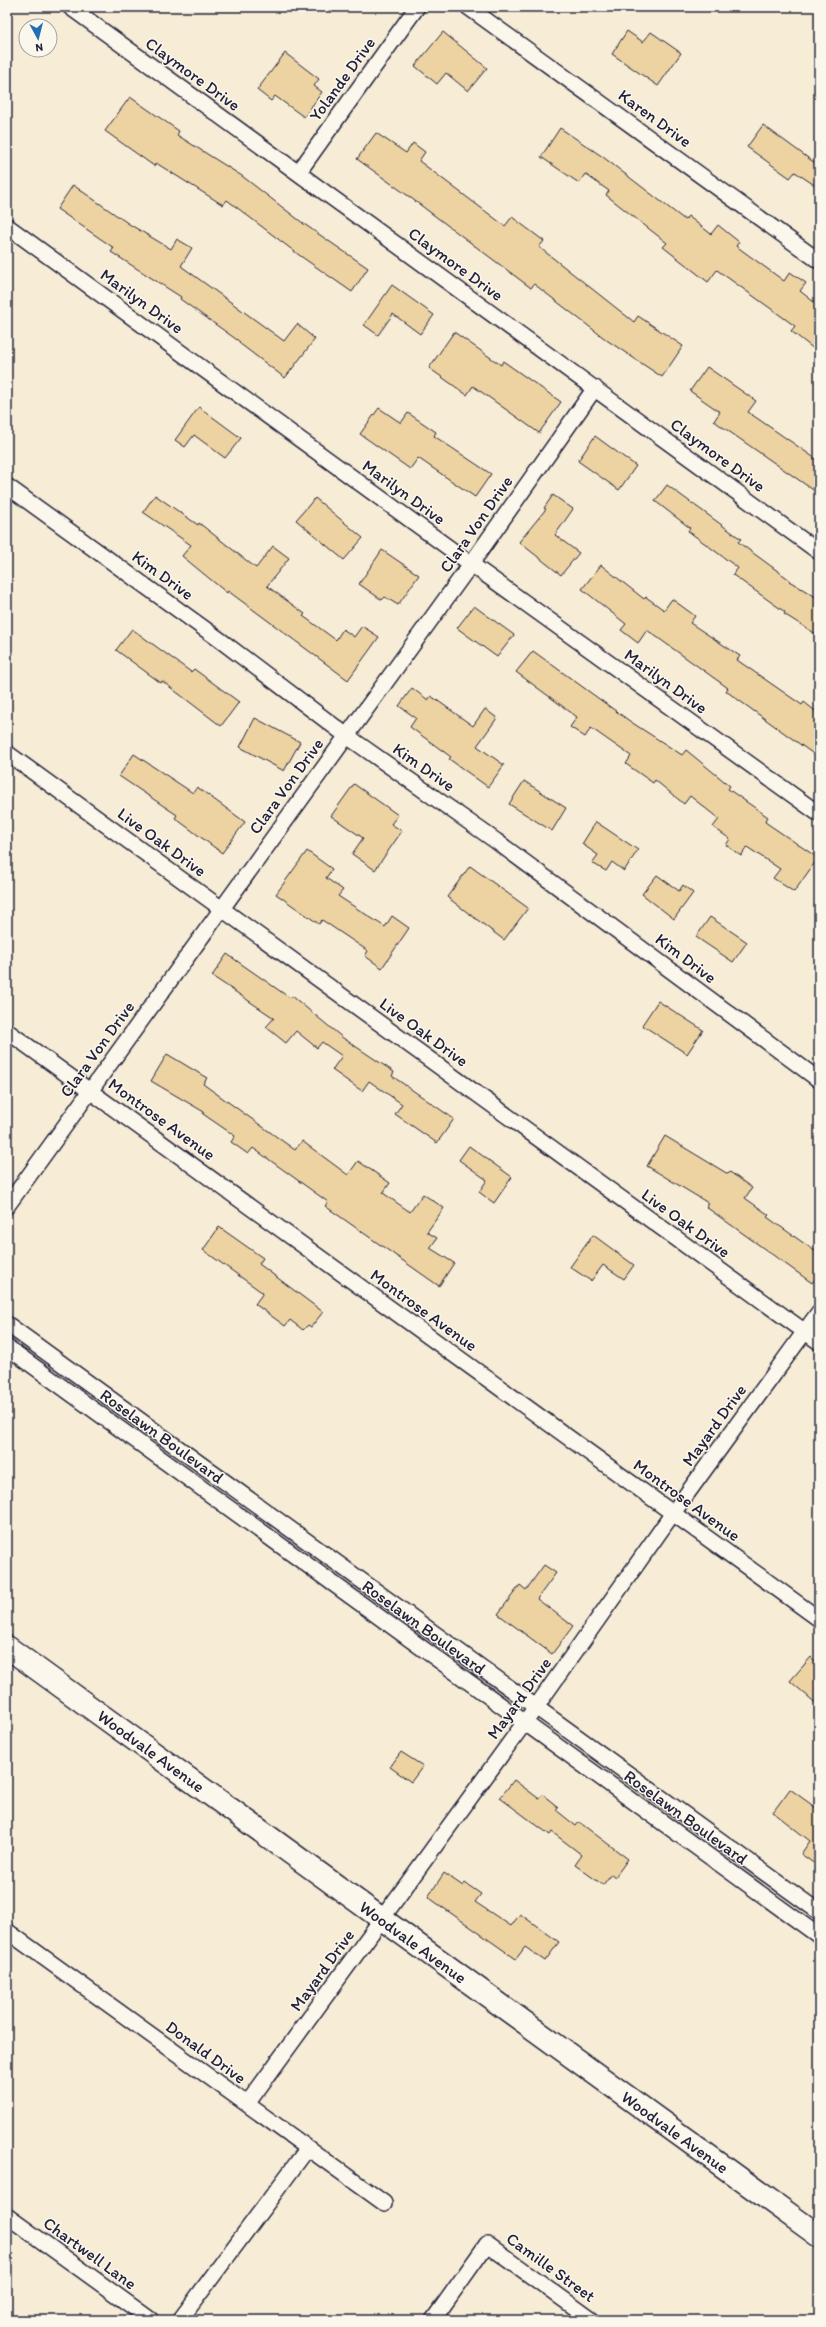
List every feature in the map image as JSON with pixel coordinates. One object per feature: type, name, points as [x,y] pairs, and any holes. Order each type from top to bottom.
[{"type":"street","name":"Claymore Drive","points":[[70,7],[819,552]]},
{"type":"street","name":"Yolande Drive","points":[[298,173],[418,7]]},
{"type":"street","name":"Karen Drive","points":[[468,7],[819,261]]},
{"type":"street","name":"Marilyn Drive","points":[[7,226],[471,564],[819,814]]},
{"type":"street","name":"Clara Von Drive","points":[[7,1206],[471,564],[595,388]]},
{"type":"street","name":"Kim Drive","points":[[7,486],[226,645],[347,736],[496,841],[819,1080]]},
{"type":"street","name":"Live Oak Drive","points":[[7,753],[819,1342]]},
{"type":"street","name":"Montrose Avenue","points":[[7,1031],[819,1619]]},
{"type":"street","name":"Mayard Drive","points":[[247,2104],[524,1724],[673,1513],[819,1312]]},
{"type":"street","name":"Roselawn Boulevard","points":[[7,1324],[819,1912]]},
{"type":"street","name":"Roselawn Boulevard","points":[[7,1347],[524,1724],[819,1936]]},
{"type":"street","points":[[99,1414],[110,1398]]},
{"type":"street","points":[[233,1511],[244,1495]]},
{"type":"street","points":[[373,1613],[385,1597]]},
{"type":"street","name":"Woodvale Avenue","points":[[7,1647],[819,2236]]},
{"type":"street","points":[[695,1847],[706,1831]]},
{"type":"street","name":"Donald Drive","points":[[7,1931],[384,2203]]},
{"type":"street","points":[[180,2320],[308,2148]]},
{"type":"street","name":"Chartwell Lane","points":[[7,2216],[151,2320]]},
{"type":"street","name":"Camille Street","points":[[433,2320],[487,2244],[592,2320]]},
{"type":"building","points":[[627,31],[643,42],[651,32],[681,53],[658,86],[612,54]]},
{"type":"building","points":[[443,32],[487,68],[468,91],[446,73],[437,84],[415,66]]},
{"type":"building","points":[[285,53],[319,79],[314,86],[322,92],[304,117],[275,96],[271,101],[257,90]]},
{"type":"building","points":[[130,97],[179,131],[177,135],[242,176],[304,224],[368,268],[352,292],[299,255],[227,200],[223,205],[156,163],[154,166],[105,131]]},
{"type":"building","points":[[763,125],[819,166],[819,188],[795,172],[790,178],[747,147]]},
{"type":"building","points":[[560,128],[603,157],[685,220],[688,216],[711,234],[718,225],[739,242],[736,246],[784,281],[790,272],[806,283],[800,291],[819,306],[819,353],[791,331],[795,326],[717,270],[708,282],[663,247],[667,243],[606,195],[609,191],[585,174],[579,183],[541,157]]},
{"type":"building","points":[[376,133],[406,153],[413,143],[425,152],[419,161],[505,226],[512,217],[544,241],[539,247],[634,322],[638,316],[683,346],[662,377],[608,341],[534,284],[531,288],[357,159]]},
{"type":"building","points":[[73,185],[129,224],[171,249],[177,239],[192,248],[181,266],[284,341],[297,324],[315,339],[285,378],[239,343],[240,342],[180,299],[181,297],[111,252],[114,248],[57,209]]},
{"type":"building","points":[[392,285],[434,315],[420,334],[393,314],[378,335],[364,325]]},
{"type":"building","points":[[454,332],[501,365],[503,361],[561,402],[539,433],[473,386],[467,395],[429,368]]},
{"type":"building","points":[[707,367],[756,401],[748,412],[819,461],[819,494],[714,421],[720,412],[690,391]]},
{"type":"building","points":[[199,407],[241,438],[225,458],[194,435],[185,447],[175,440]]},
{"type":"building","points":[[379,408],[401,423],[408,413],[436,432],[434,436],[491,474],[475,497],[418,458],[410,469],[360,434]]},
{"type":"building","points":[[595,436],[636,466],[619,490],[578,461]]},
{"type":"building","points":[[667,485],[741,539],[738,542],[790,580],[789,581],[819,599],[819,636],[784,614],[785,612],[733,575],[738,568],[688,531],[690,528],[655,501]]},
{"type":"building","points":[[155,495],[198,525],[199,523],[256,568],[273,546],[289,558],[267,586],[305,614],[303,616],[336,640],[343,629],[354,637],[362,626],[379,637],[348,680],[228,591],[227,593],[182,556],[191,545],[143,512]]},
{"type":"building","points":[[553,495],[573,509],[555,535],[579,553],[561,575],[519,542],[546,509],[544,508]]},
{"type":"building","points":[[315,498],[363,538],[344,560],[296,520]]},
{"type":"building","points":[[382,550],[419,575],[398,605],[385,597],[382,600],[359,584]]},
{"type":"building","points":[[601,565],[644,599],[646,597],[664,610],[672,599],[695,616],[690,623],[740,656],[737,660],[802,705],[804,702],[819,714],[819,758],[726,691],[728,688],[647,630],[638,643],[621,630],[626,624],[582,589]]},
{"type":"building","points":[[474,606],[514,635],[497,657],[457,628]]},
{"type":"building","points":[[132,629],[191,672],[194,669],[239,702],[221,726],[162,681],[161,683],[116,650]]},
{"type":"building","points":[[533,651],[631,722],[682,755],[686,750],[730,786],[728,789],[768,817],[765,822],[818,858],[794,892],[773,878],[780,869],[747,847],[741,856],[726,845],[730,839],[713,827],[719,819],[690,796],[684,804],[655,780],[653,783],[626,764],[631,756],[591,728],[585,737],[570,727],[577,717],[516,672]]},
{"type":"building","points":[[412,688],[428,700],[431,696],[473,726],[485,709],[497,718],[477,746],[504,765],[488,787],[449,759],[451,757],[410,727],[416,718],[399,706]]},
{"type":"building","points":[[255,718],[300,742],[284,771],[240,747]]},
{"type":"building","points":[[134,754],[193,793],[197,787],[245,822],[222,853],[175,818],[177,815],[119,776]]},
{"type":"building","points":[[524,781],[566,808],[552,831],[509,804]]},
{"type":"building","points":[[354,784],[398,815],[391,824],[402,831],[375,870],[352,854],[363,838],[331,816]]},
{"type":"building","points":[[596,822],[638,850],[624,871],[612,862],[606,871],[592,863],[598,855],[582,844]]},
{"type":"building","points":[[307,851],[332,869],[326,878],[343,890],[338,896],[385,927],[392,916],[409,928],[382,968],[365,956],[368,951],[322,920],[319,924],[276,894]]},
{"type":"building","points":[[470,866],[528,908],[504,940],[447,897]]},
{"type":"building","points":[[657,875],[679,891],[683,885],[693,893],[674,919],[642,894]]},
{"type":"building","points":[[710,917],[747,942],[733,962],[696,937]]},
{"type":"building","points":[[227,954],[290,998],[292,996],[343,1038],[394,1072],[392,1076],[454,1119],[437,1143],[395,1114],[402,1104],[369,1081],[362,1091],[332,1070],[342,1056],[322,1042],[317,1048],[296,1031],[286,1043],[266,1027],[274,1018],[212,976]]},
{"type":"building","points":[[658,1001],[703,1030],[687,1054],[642,1025]]},
{"type":"building","points":[[167,1054],[207,1078],[203,1084],[295,1150],[302,1141],[348,1175],[358,1161],[390,1183],[383,1193],[410,1212],[423,1194],[444,1208],[427,1232],[437,1238],[430,1248],[454,1263],[439,1286],[325,1206],[328,1202],[253,1148],[248,1154],[231,1142],[235,1136],[203,1114],[204,1112],[151,1081]]},
{"type":"building","points":[[665,1136],[728,1174],[730,1172],[752,1188],[745,1198],[769,1215],[767,1217],[819,1254],[819,1274],[812,1283],[706,1207],[708,1203],[647,1166]]},
{"type":"building","points":[[469,1146],[512,1177],[494,1203],[479,1192],[487,1180],[459,1160]]},
{"type":"building","points":[[219,1227],[263,1258],[259,1264],[323,1312],[311,1327],[308,1325],[303,1330],[290,1320],[285,1326],[255,1304],[263,1293],[203,1250]]},
{"type":"building","points":[[593,1235],[634,1265],[624,1279],[603,1265],[591,1281],[570,1267]]},
{"type":"building","points":[[544,1565],[556,1573],[537,1599],[573,1626],[552,1654],[498,1614],[520,1585],[526,1590]]},
{"type":"building","points":[[811,1657],[819,1665],[819,1706],[790,1681]]},
{"type":"building","points":[[401,1752],[423,1766],[411,1782],[390,1767]]},
{"type":"building","points":[[514,1780],[538,1798],[543,1795],[558,1807],[556,1810],[576,1826],[579,1822],[628,1859],[615,1877],[611,1874],[603,1885],[575,1865],[582,1855],[552,1832],[550,1835],[500,1798]]},
{"type":"building","points":[[790,1789],[819,1810],[819,1867],[801,1854],[810,1841],[773,1812]]},
{"type":"building","points":[[444,1873],[463,1886],[465,1883],[481,1894],[475,1902],[511,1926],[520,1914],[559,1942],[545,1961],[525,1947],[516,1959],[428,1897]]}]
